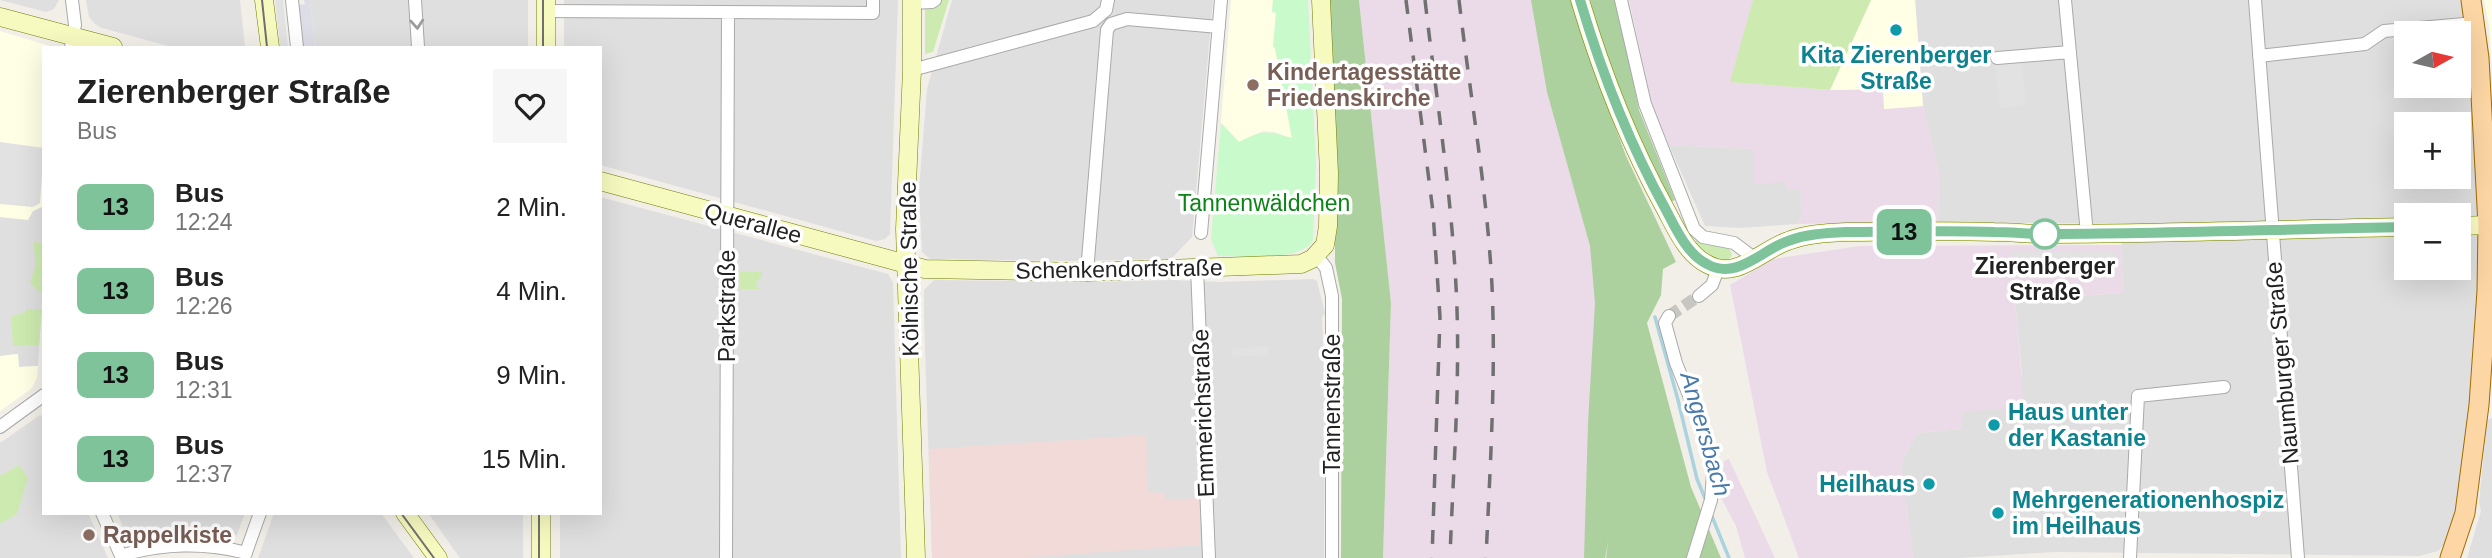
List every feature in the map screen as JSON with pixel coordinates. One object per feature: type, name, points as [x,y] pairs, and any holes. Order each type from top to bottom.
[{"type":"main road","points":[[2450,558],[2465,513],[2486,406],[2489,311],[2488,144],[2476,23],[2471,0]]},
{"type":"street","points":[[72,0],[75,25],[72,42]]},
{"type":"street","points":[[264,0],[270,46]]},
{"type":"street","points":[[292,0],[297,46]]},
{"type":"street","points":[[415,0],[418,46]]},
{"type":"street","name":"Kölnische Straße","points":[[916,558],[905,229],[912,71],[912,1],[935,0]]},
{"type":"street","points":[[1201,233],[1222,0]]},
{"type":"street","name":"Tannenstraße","points":[[1321,0],[1329,173],[1320,250],[1332,296],[1332,558]]},
{"type":"street","points":[[1580,0],[1603,74],[1625,131],[1654,190],[1693,253],[1700,260],[1718,269],[1734,269],[1788,241],[1826,233],[2087,234],[2394,227]]},
{"type":"street","points":[[1621,0],[1648,111],[1694,229],[1703,237],[1734,243],[1754,258]]},
{"type":"street","points":[[2065,0],[2087,234]]},
{"type":"street","name":"Naumburger Straße","points":[[2255,0],[2298,558]]},
{"type":"street","points":[[545,46],[546,5],[736,8],[873,6]]},
{"type":"street","points":[[912,71],[1084,24],[1101,16],[1107,5]]},
{"type":"street","name":"Parkstraße","points":[[726,558],[727,216],[736,8]]},
{"type":"street","points":[[0,17],[72,42],[105,46]]},
{"type":"street","points":[[1087,272],[1107,30],[1111,24],[1127,19],[1219,27]]},
{"type":"street","points":[[2259,56],[2365,44],[2384,31],[2476,23]]},
{"type":"street","points":[[1997,58],[2070,52]]},
{"type":"street","name":"Querallee","points":[[602,182],[906,265]]},
{"type":"street","points":[[2471,226],[2488,225]]},
{"type":"street","name":"Schenkendorfstraße","points":[[906,265],[932,270],[1087,272],[1291,265],[1301,264],[1320,250]]},
{"type":"street","name":"Emmerichstraße","points":[[1198,268],[1209,558]]},
{"type":"street","points":[[1699,296],[1712,285],[1718,269]]},
{"type":"street","points":[[1669,316],[1665,323],[1676,363],[1710,448],[1713,474],[1711,500],[1693,558]]},
{"type":"street","points":[[2130,558],[2138,396],[2224,387]]},
{"type":"street","points":[[0,426],[42,397]]},
{"type":"street","points":[[103,515],[121,557],[145,548],[221,546],[245,555],[259,515]]},
{"type":"street","points":[[406,515],[438,558]]},
{"type":"street","points":[[541,515],[541,558]]},
{"type":"shaded area","points":[[0,0],[59,0],[54,9],[46,12]]},
{"type":"shaded area","points":[[86,0],[240,0],[245,46],[168,46],[102,28],[89,17]]},
{"type":"shaded area","points":[[275,0],[283,0],[288,46],[280,46]]},
{"type":"shaded area","points":[[298,0],[299,5],[305,4],[304,0],[310,0],[315,46],[293,46]]},
{"type":"shaded area","points":[[310,0],[528,0],[528,46],[315,46]]},
{"type":"shaded area","points":[[564,0],[898,0],[890,234],[885,239],[876,241],[602,166],[602,46],[564,46]]},
{"type":"shaded area","points":[[952,0],[1213,0],[1192,237],[1171,259],[930,259],[922,252],[919,189],[927,89]]},
{"type":"shaded area","name":"Kindertagesstätte Friedenskirche","points":[[1231,0],[1273,0],[1272,12],[1276,12],[1273,47],[1292,139],[1275,132],[1263,131],[1239,142],[1221,123]]},
{"type":"shaded area","points":[[1359,0],[1573,0],[1591,62],[1643,195],[1631,250],[1627,390],[1606,558],[1383,558],[1391,303]]},
{"type":"shaded area","points":[[1629,0],[1754,0],[1731,82],[1830,90],[1884,89],[1885,109],[1923,106],[1939,174],[1938,222],[1797,224],[1802,216],[1801,189],[1786,189],[1785,182],[1754,184],[1754,149],[1669,145],[1653,108]]},
{"type":"shaded area","points":[[1871,0],[1915,0],[1923,106],[1884,109],[1883,89],[1830,90]]},
{"type":"shaded area","points":[[1915,0],[2460,0],[2465,21],[2394,21],[2394,98],[2471,98],[2471,89],[2478,202],[2478,304],[2473,390],[2459,505],[2449,539],[2438,551],[2419,556],[2054,552],[1913,558],[1901,464],[1917,433],[1961,429],[1963,412],[2022,376],[2015,300],[2123,293],[2121,245],[2131,224],[1938,222],[1939,174],[1923,106]]},
{"type":"shaded area","points":[[2484,0],[2492,0],[2492,71],[2489,26]]},
{"type":"shaded area","points":[[0,31],[50,46],[42,46],[42,207],[33,211],[28,220],[0,217]]},
{"type":"shaded area","points":[[2022,62],[2026,105],[2000,108],[1995,65]]},
{"type":"shaded area","points":[[0,142],[42,148],[40,203],[33,207],[0,204]]},
{"type":"shaded area","points":[[1669,145],[1754,149],[1786,182],[1801,189],[1802,216],[1797,224],[1739,228],[1705,226]]},
{"type":"shaded area","points":[[602,198],[888,274],[893,282],[901,558],[560,558],[560,515],[602,515]]},
{"type":"shaded area","points":[[42,207],[42,302],[38,366],[19,367],[17,354],[0,356],[0,217],[27,219],[33,211]]},
{"type":"shaded area","points":[[2121,245],[2123,293],[2015,300],[2024,407],[1963,412],[1962,429],[1917,433],[1901,464],[1913,558],[1799,558],[1767,472],[1730,285],[1773,259],[1859,246]]},
{"type":"shaded area","points":[[2115,251],[2115,275],[2015,278],[2011,252]]},
{"type":"shaded area","points":[[934,280],[1317,281],[1325,313],[1322,318],[1325,393],[1324,558],[932,558],[924,290]]},
{"type":"shaded area","points":[[1268,346],[1268,355],[1232,357],[1231,349]]},
{"type":"shaded area","points":[[18,354],[19,367],[38,366],[37,378],[31,389],[0,411],[0,356]]},
{"type":"shaded area","points":[[42,416],[42,515],[89,515],[108,558],[0,558],[0,443]]},
{"type":"shaded area","points":[[2492,418],[2492,558],[2467,558],[2481,511],[2479,502],[2487,420]]},
{"type":"shaded area","points":[[1146,435],[1148,492],[1165,493],[1166,500],[1199,498],[1200,545],[1018,558],[932,558],[929,449]]},
{"type":"shaded area","points":[[1729,459],[1775,558],[1745,558],[1736,526],[1720,496],[1724,461]]},
{"type":"shaded area","points":[[118,515],[244,515],[237,535],[128,538]]},
{"type":"shaded area","points":[[273,515],[382,515],[414,558],[258,558]]},
{"type":"shaded area","points":[[429,515],[523,515],[523,558],[460,558]]},
{"type":"green space","points":[[942,0],[949,0],[933,52],[925,54],[925,9],[936,6]]},
{"type":"green space","name":"Tannenwäldchen","points":[[1273,0],[1308,0],[1316,164],[1313,240],[1306,247],[1284,255],[1218,256],[1211,239],[1221,123],[1239,142],[1266,132],[1292,138],[1273,47],[1276,13],[1272,12]]},
{"type":"green space","points":[[1328,0],[1359,0],[1391,303],[1383,558],[1341,558],[1342,299],[1335,263],[1335,168]]},
{"type":"green space","points":[[1531,0],[1573,0],[1591,62],[1626,156],[1676,262],[1663,269],[1661,295],[1647,323],[1691,487],[1721,558],[1606,558],[1608,541],[1605,558],[1584,558],[1595,303],[1590,246],[1547,92]]},
{"type":"green space","points":[[1590,0],[1616,0],[1639,110],[1675,200],[1668,203],[1633,128],[1607,61]]},
{"type":"green space","points":[[1753,0],[1871,0],[1830,90],[1730,82]]},
{"type":"green space","points":[[1698,239],[1706,244],[1729,247],[1732,255],[1729,259],[1710,256],[1694,243]]},
{"type":"green space","points":[[33,242],[42,243],[42,292],[30,283],[36,264]]},
{"type":"green space","points":[[740,272],[762,272],[762,278],[759,278],[756,286],[760,289],[740,289]]},
{"type":"green space","points":[[27,309],[42,309],[39,345],[13,346],[11,316],[24,313]]},
{"type":"green space","points":[[19,465],[28,478],[17,514],[0,524],[0,476]]},
{"type":"waterway","name":"Angersbach","points":[[1655,317],[1697,479],[1707,503]]},
{"type":"waterway","name":"Angersbach","points":[[1711,514],[1729,558]]},
{"type":"tunnel","points":[[1669,316],[1699,296]]},
{"type":"tram line","points":[[262,0],[267,46]]},
{"type":"tram line","points":[[543,0],[543,46]]},
{"type":"tram line","points":[[402,515],[434,558]]},
{"type":"tram line","points":[[539,515],[539,558]]},
{"type":"railway","points":[[1406,0],[1433,212],[1440,317],[1432,558]]},
{"type":"railway","points":[[1425,0],[1447,179],[1456,286],[1457,388],[1450,558]]},
{"type":"railway","points":[[1459,0],[1482,178],[1492,286],[1493,388],[1486,558]]},
{"type":"bus line","name":"13","points":[[1580,0],[1603,74],[1625,131],[1654,190],[1693,253],[1707,265],[1718,269],[1734,269],[1788,241],[1826,233],[2123,234],[2394,227]]},
{"type":"place","name":"Kita Zierenberger Straße","points":[[1896,30]]},
{"type":"place","name":"Kindertagesstätte Friedenskirche","points":[[1253,85]]},
{"type":"place","name":"Zierenberger Straße","points":[[2045,234]]},
{"type":"place","name":"Haus unter der Kastanie","points":[[1994,425]]},
{"type":"place","name":"Heilhaus","points":[[1929,484]]},
{"type":"place","name":"Mehrgenerationenhospiz im Heilhaus","points":[[1998,513]]},
{"type":"place","name":"Rappelkiste","points":[[89,535]]}]
